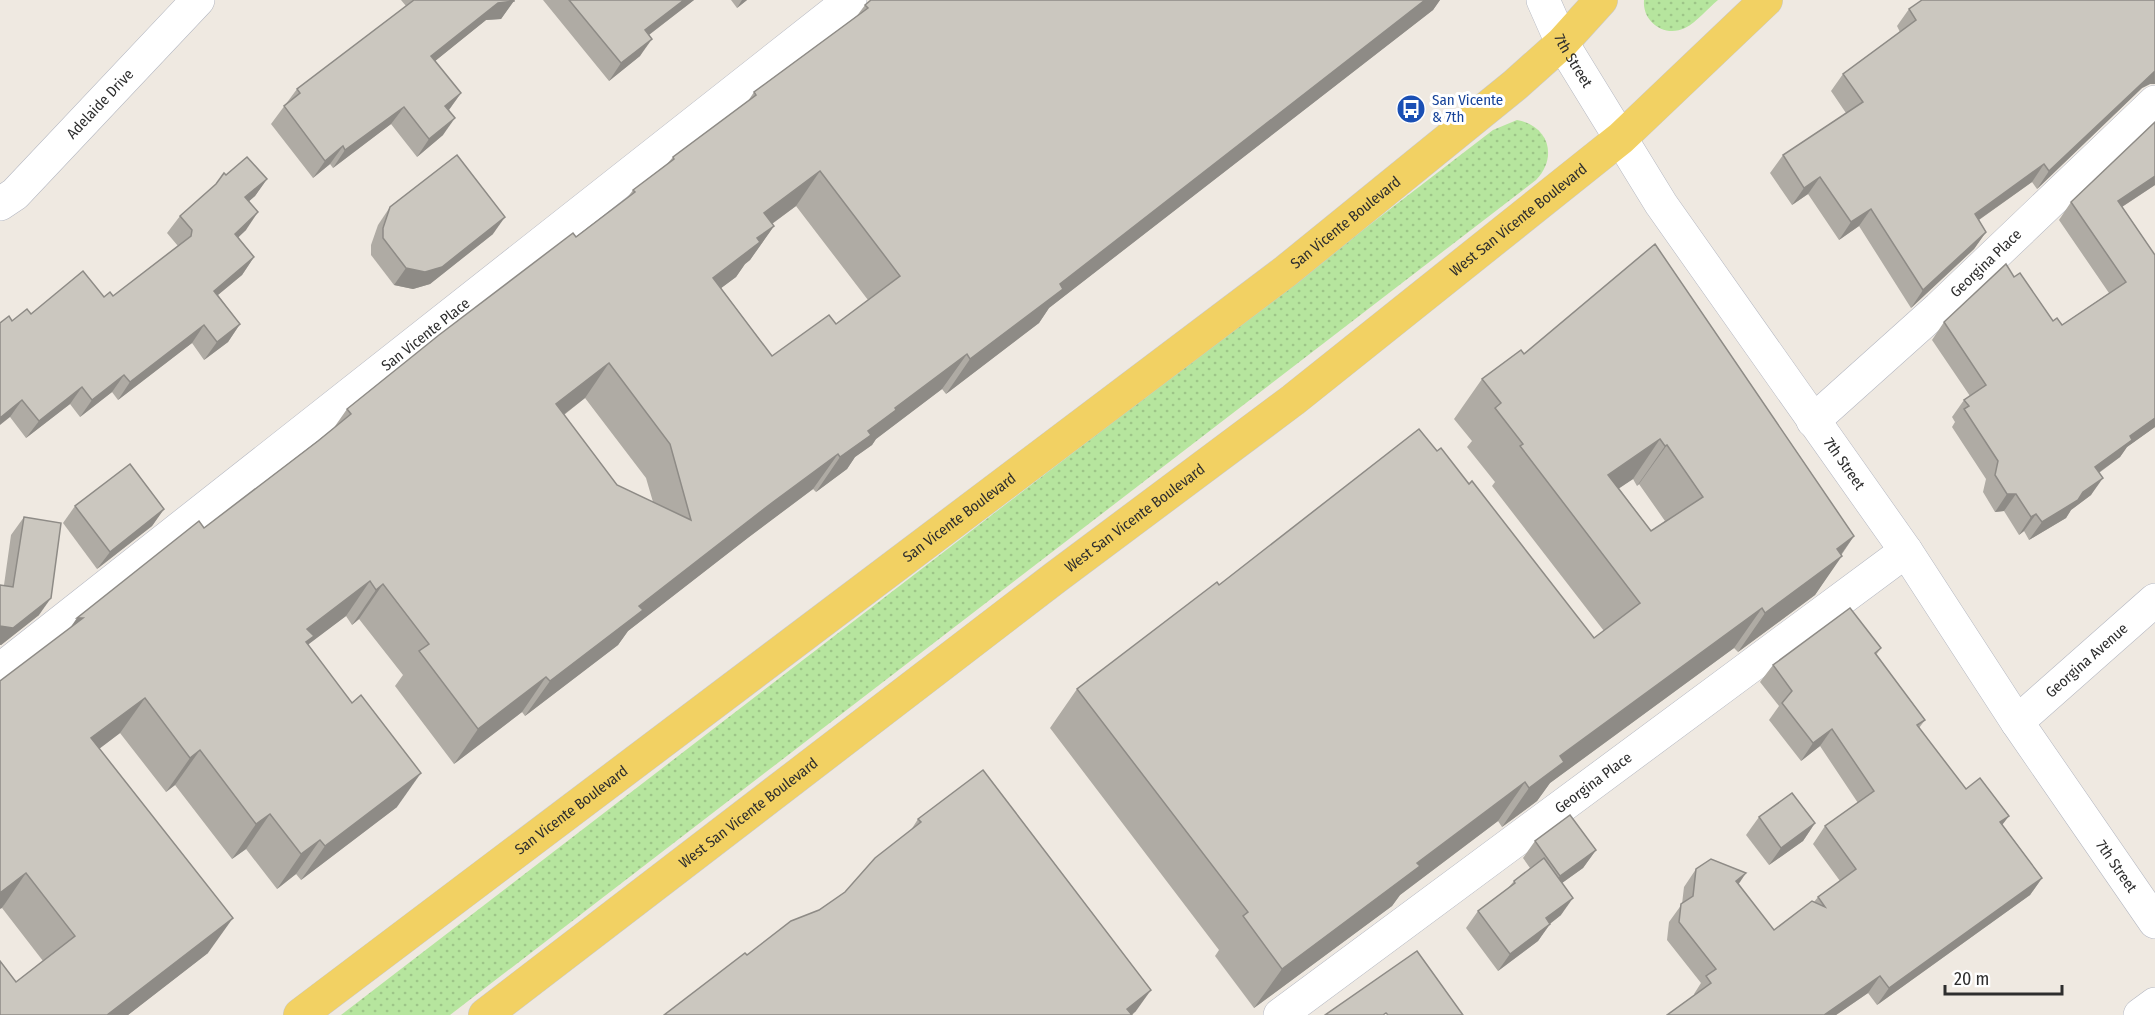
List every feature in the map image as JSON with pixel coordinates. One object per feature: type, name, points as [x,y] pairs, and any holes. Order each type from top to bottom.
[{"type":"main road","name":"San Vicente Boulevard","points":[[300,1015],[1286,271],[1515,85],[1562,43],[1601,0]]},
{"type":"main road","name":"West San Vicente Boulevard","points":[[485,1015],[1046,584],[1293,400],[1621,138],[1766,0]]},
{"type":"street","name":"Adelaide Drive","points":[[0,204],[15,194],[198,0]]},
{"type":"street","name":"San Vicente Place","points":[[0,670],[849,0]]},
{"type":"street","name":"7th Street","points":[[1542,0],[1562,43],[1661,204],[1906,551],[2017,722],[2155,921]]},
{"type":"street","name":"Georgina Place","points":[[1813,421],[1939,308],[2155,102]]},
{"type":"street","name":"Georgina Place","points":[[1280,1015],[1906,551]]},
{"type":"street","name":"Georgina Avenue","points":[[2017,722],[2155,600]]},
{"type":"street","points":[[2140,1015],[2155,1004]]},
{"type":"green space","points":[[1644,0],[1718,0],[1685,28],[1670,31],[1656,26],[1651,21],[1644,8]]},
{"type":"green space","points":[[1517,120],[1537,129],[1547,144],[1547,162],[1536,180],[450,1015],[341,1015],[1493,130]]},
{"type":"building","points":[[414,0],[514,1],[498,3],[431,56],[461,93],[445,106],[455,118],[429,139],[404,107],[345,150],[343,146],[325,161],[284,106],[300,93],[297,89]]},
{"type":"building","points":[[569,0],[684,0],[645,30],[652,39],[621,63]]},
{"type":"building","points":[[871,0],[1425,0],[1060,284],[1063,289],[970,359],[967,354],[895,408],[896,410],[868,431],[871,435],[840,457],[838,454],[773,502],[639,606],[643,610],[550,681],[546,677],[478,729],[419,651],[429,644],[383,584],[376,590],[370,581],[307,629],[314,636],[306,642],[352,703],[361,695],[421,773],[325,846],[320,840],[301,854],[270,814],[256,824],[200,750],[190,758],[145,698],[91,738],[233,918],[107,1015],[0,1015],[0,961],[16,982],[75,936],[26,873],[0,893],[0,681],[83,618],[77,618],[199,521],[204,528],[318,441],[351,414],[347,409],[439,335],[573,233],[576,237],[635,192],[633,190],[674,159],[673,157],[756,95],[754,92],[868,8],[865,5]],"holes":[[[820,171],[900,276],[836,324],[829,315],[772,356],[713,278],[760,242],[757,238],[774,226],[764,213]],[[609,363],[670,444],[691,520],[617,485],[556,404]]]},
{"type":"building","points":[[1922,0],[2155,0],[2155,71],[2049,171],[2044,164],[1975,214],[1986,232],[1923,290],[1871,209],[1851,222],[1820,177],[1804,188],[1783,155],[1863,102],[1843,74],[1916,20],[1909,9]]},
{"type":"building","points":[[2155,122],[2155,176],[2118,201],[2155,255],[2155,418],[2130,436],[2132,440],[2095,467],[2103,478],[2083,492],[2078,500],[2042,522],[2036,514],[2031,517],[2016,494],[2007,494],[1995,475],[1998,461],[1964,409],[1969,406],[1964,400],[1986,385],[1944,322],[2006,264],[2014,277],[2020,273],[2053,321],[2057,318],[2062,325],[2126,282],[2071,202]]},
{"type":"building","points":[[457,155],[505,217],[442,267],[425,272],[406,268],[383,238],[383,228],[390,207]]},
{"type":"building","points":[[247,157],[267,179],[245,197],[258,212],[235,234],[254,257],[214,291],[240,324],[217,342],[204,325],[130,382],[124,375],[92,400],[82,387],[39,421],[22,400],[0,418],[0,323],[9,316],[12,321],[27,309],[31,314],[83,271],[104,297],[110,292],[113,296],[191,236],[192,230],[180,216],[216,184],[224,173],[226,175]]},
{"type":"building","points":[[1655,244],[1854,536],[1837,549],[1842,556],[1765,613],[1762,608],[1560,756],[1564,762],[1529,788],[1525,782],[1417,863],[1420,866],[1282,969],[1243,916],[1248,912],[1077,689],[1217,582],[1219,585],[1419,429],[1437,451],[1441,448],[1469,484],[1472,481],[1594,638],[1640,603],[1520,446],[1523,444],[1495,408],[1501,403],[1482,379],[1521,350],[1524,354]],"holes":[[[1660,439],[1665,446],[1667,445],[1703,497],[1651,531],[1608,475]]]},
{"type":"building","points":[[130,464],[164,509],[110,552],[75,506]]},
{"type":"building","points":[[24,517],[61,523],[51,598],[13,628],[0,626],[0,585],[13,587]]},
{"type":"building","points":[[1850,608],[1881,648],[1875,653],[1925,720],[1917,725],[1966,789],[1980,778],[2009,816],[2000,822],[2042,878],[1889,988],[1880,976],[1824,1015],[1667,1015],[1711,983],[1706,976],[1716,969],[1679,922],[1681,904],[1693,896],[1696,869],[1711,859],[1746,873],[1736,881],[1774,930],[1812,901],[1825,907],[1818,897],[1856,869],[1825,826],[1874,791],[1832,729],[1813,743],[1782,703],[1792,691],[1773,665]]},
{"type":"building","points":[[983,770],[1151,990],[1127,1009],[1132,1015],[664,1015],[791,921],[819,910],[845,892],[875,858],[921,822],[918,819]]},
{"type":"building","points":[[1792,793],[1815,823],[1781,848],[1759,817]]},
{"type":"building","points":[[1570,815],[1596,850],[1560,876],[1535,841]]},
{"type":"building","points":[[1544,858],[1573,898],[1546,918],[1550,924],[1510,954],[1478,911]]},
{"type":"building","points":[[1417,951],[1463,1015],[1388,1015],[1386,1013],[1383,1015],[1325,1015]]},
{"type":"place","name":"San Vicente & 7th","points":[[1411,109]]}]
